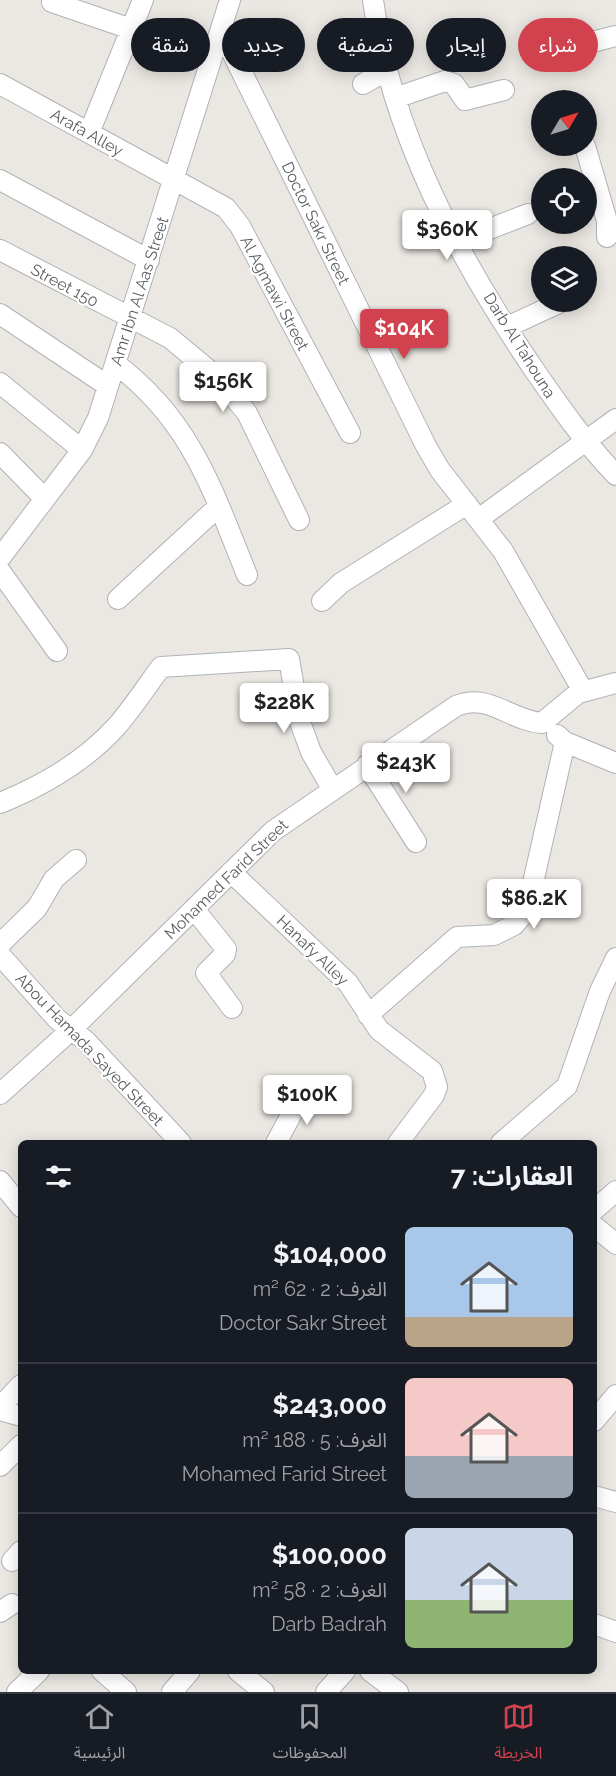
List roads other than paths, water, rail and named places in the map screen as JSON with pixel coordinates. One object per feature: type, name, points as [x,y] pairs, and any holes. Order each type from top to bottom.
[{"type":"street","points":[[136,18],[143,0]]},
{"type":"street","name":"Amr Ibn Al Aas Street","points":[[2,550],[82,450],[98,418],[230,0]]},
{"type":"street","name":"Darb Al Tahouna","points":[[373,0],[375,18]]},
{"type":"street","points":[[52,2],[131,29],[89,134]]},
{"type":"street","name":"Doctor Sakr Street","points":[[221,30],[426,446],[440,470],[502,551],[583,691]]},
{"type":"street","points":[[598,40],[616,36]]},
{"type":"street","points":[[363,84],[384,72]]},
{"type":"street","name":"Darb Al Tahouna","points":[[388,72],[425,177],[458,241],[507,327],[586,441],[616,474]]},
{"type":"street","points":[[395,98],[445,81],[454,84],[465,99],[504,90]]},
{"type":"street","name":"Arafa Alley","points":[[0,84],[174,180]]},
{"type":"street","points":[[589,156],[610,205],[607,237]]},
{"type":"street","points":[[0,180],[149,260]]},
{"type":"street","name":"Al Agmawi Street","points":[[174,180],[217,201],[233,216],[350,433]]},
{"type":"street","points":[[458,241],[528,214]]},
{"type":"street","name":"Street 150","points":[[0,250],[170,338],[217,376],[257,430],[299,520]]},
{"type":"street","points":[[507,327],[539,312]]},
{"type":"street","points":[[0,314],[108,387]]},
{"type":"street","points":[[116,364],[136,380],[172,418],[200,462],[247,575]]},
{"type":"street","points":[[0,383],[82,450]]},
{"type":"street","points":[[322,601],[341,584],[473,511],[586,441],[616,419]]},
{"type":"street","points":[[0,453],[45,499]]},
{"type":"street","points":[[118,599],[219,506]]},
{"type":"street","points":[[0,571],[57,651]]},
{"type":"street","points":[[0,803],[62,772],[94,749],[117,726],[161,667],[289,659],[300,722],[311,753],[333,790]]},
{"type":"street","points":[[616,683],[583,691],[545,722],[565,742],[616,763]]},
{"type":"street","name":"Mohamed Farid Street","points":[[0,1094],[71,1030],[273,831],[367,765],[465,702],[480,701],[536,723],[545,722]]},
{"type":"street","points":[[368,1015],[457,937],[494,935],[514,925],[521,916],[530,896],[565,742]]},
{"type":"street","points":[[367,765],[416,842]]},
{"type":"street","points":[[0,944],[38,908],[54,879],[76,860]]},
{"type":"street","name":"Hanafy Alley","points":[[231,872],[348,983],[368,1015],[385,1036],[432,1071],[436,1079],[435,1095],[400,1140]]},
{"type":"street","points":[[194,909],[226,950],[225,954],[206,973],[232,1008]]},
{"type":"street","name":"Abou Hamada Sayed Street","points":[[0,955],[57,1020],[86,1041],[178,1140]]},
{"type":"street","points":[[504,1140],[567,1086],[600,991],[616,958]]},
{"type":"street","points":[[278,1140],[305,1089]]},
{"type":"street","points":[[0,1181],[18,1203]]},
{"type":"street","points":[[597,1207],[616,1191]]},
{"type":"street","points":[[597,1228],[616,1244]]},
{"type":"street","points":[[18,1388],[0,1409],[18,1415]]},
{"type":"street","points":[[597,1417],[616,1395]]},
{"type":"street","points":[[0,1466],[18,1448]]},
{"type":"street","points":[[597,1497],[616,1502]]},
{"type":"street","points":[[597,1625],[616,1632]]},
{"type":"street","points":[[17,1692],[36,1674]]},
{"type":"street","points":[[105,1674],[126,1692]]},
{"type":"street","points":[[172,1692],[187,1674]]},
{"type":"street","points":[[242,1674],[264,1692]]},
{"type":"street","points":[[326,1692],[342,1674]]},
{"type":"street","points":[[374,1674],[398,1692]]}]
